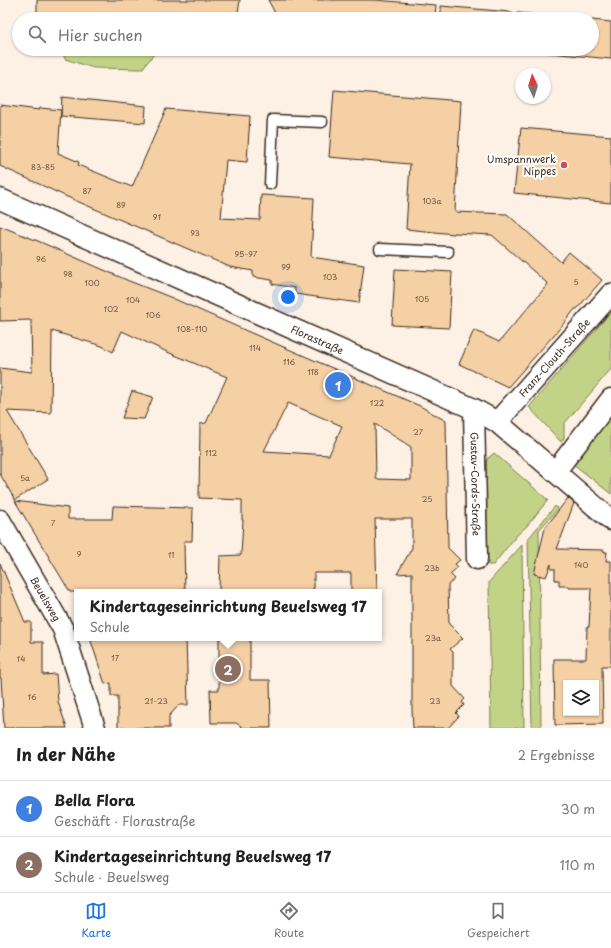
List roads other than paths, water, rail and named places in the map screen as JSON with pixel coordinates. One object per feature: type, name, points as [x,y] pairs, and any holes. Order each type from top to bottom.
[{"type":"street","name":"Florastraße","points":[[0,199],[474,410],[497,422],[611,520]]},
{"type":"street","name":"Franz-Clouth-Straße","points":[[497,422],[611,294]]},
{"type":"street","points":[[555,472],[611,400]]},
{"type":"street","name":"Gustav-Cords-Straße","points":[[474,410],[477,559]]},
{"type":"street","name":"Beuelsweg","points":[[0,520],[63,629],[95,728]]},
{"type":"lane","points":[[270,184],[273,120],[322,122]]},
{"type":"lane","points":[[380,249],[448,252]]},
{"type":"place","name":"Umspannwerk Nippes","points":[[564,165]]},
{"type":"place","name":"Bella Flora","points":[[338,385]]},
{"type":"place","name":"Kindertageseinrichtung Beuelsweg 17","points":[[228,669]]}]
